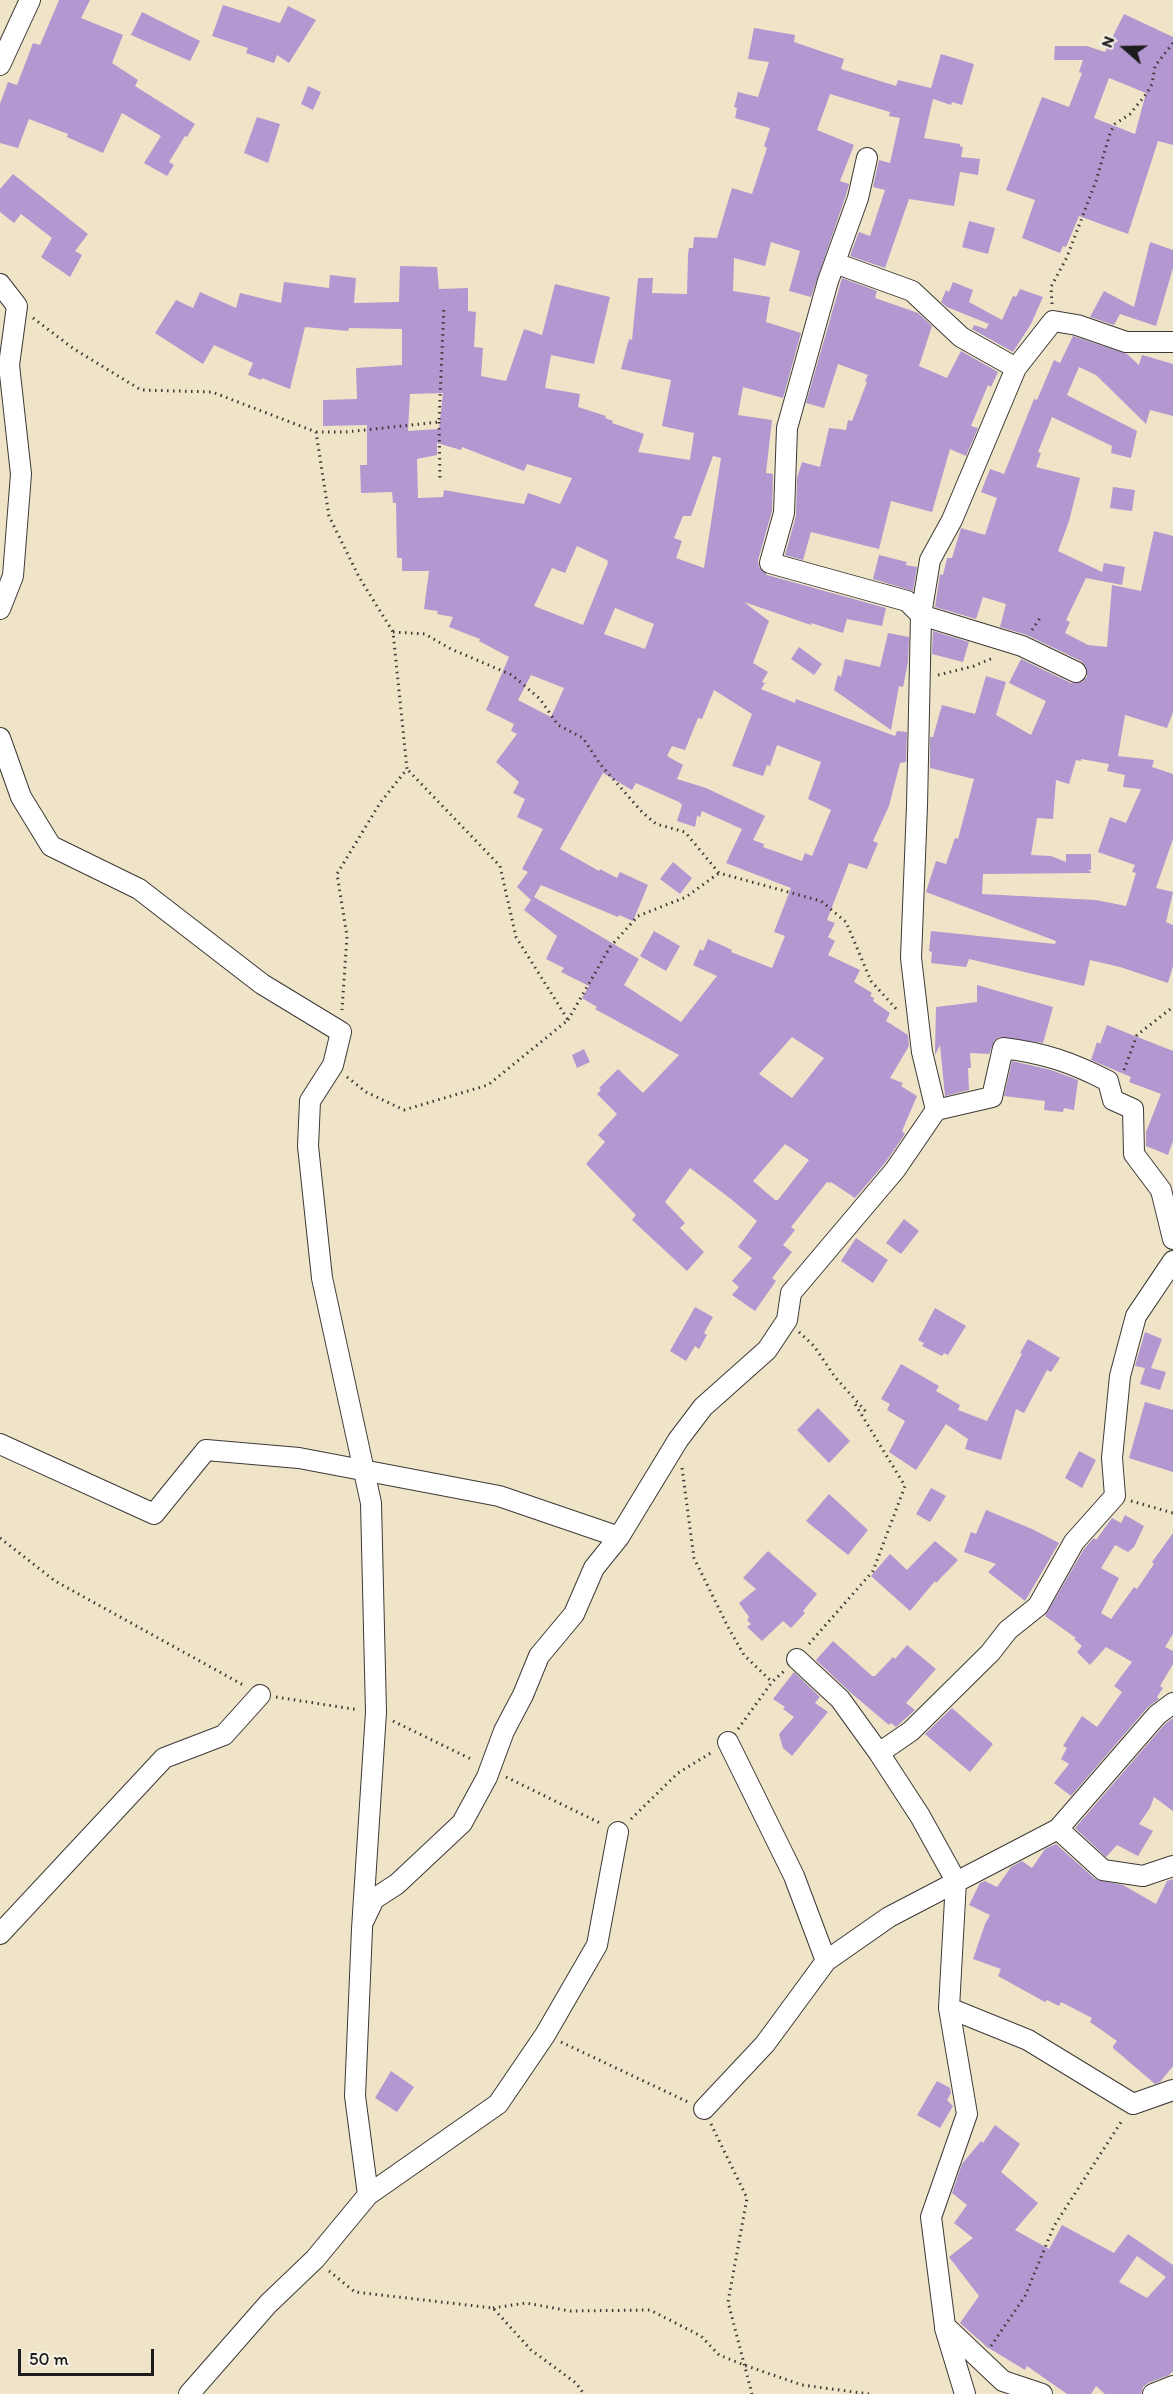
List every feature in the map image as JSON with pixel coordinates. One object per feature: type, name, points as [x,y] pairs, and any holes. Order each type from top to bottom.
[{"type":"street","points":[[0,65],[30,0]]},
{"type":"street","points":[[867,158],[858,198],[828,281],[787,428],[784,513],[770,563],[907,601],[921,615],[1022,646],[1076,672]]},
{"type":"street","points":[[836,263],[912,291],[961,337],[1016,368]]},
{"type":"street","points":[[0,284],[17,306],[9,365],[21,474],[13,576],[0,609]]},
{"type":"street","points":[[936,1110],[922,1052],[911,958],[921,615],[930,560],[952,520],[1016,368],[1053,321],[1077,325],[1126,342],[1173,342]]},
{"type":"street","points":[[0,738],[21,797],[51,846],[139,889],[262,984],[341,1032],[333,1065],[310,1101],[309,1146],[322,1278],[371,1503],[376,1712],[362,1922],[355,2096],[368,2194]]},
{"type":"street","points":[[362,1922],[374,1899],[397,1884],[462,1823],[487,1777],[504,1731],[524,1695],[539,1656],[574,1614],[594,1568],[619,1537],[678,1440],[703,1407],[767,1350],[787,1320],[791,1293],[895,1170],[936,1110],[992,1097],[1003,1048],[1039,1052],[1081,1067],[1108,1081],[1113,1100],[1133,1109],[1134,1154],[1161,1190],[1173,1239]]},
{"type":"street","points":[[879,1753],[911,1731],[990,1653],[1008,1630],[1038,1606],[1074,1542],[1115,1496],[1112,1458],[1120,1376],[1136,1316],[1173,1261]]},
{"type":"street","points":[[0,1444],[154,1514],[206,1450],[299,1458],[499,1496],[619,1537]]},
{"type":"street","points":[[797,1659],[840,1699],[879,1753],[920,1816],[956,1881],[949,2008],[967,2114],[931,2217],[945,2326],[965,2394]]},
{"type":"street","points":[[0,1934],[164,1758],[224,1735],[260,1695]]},
{"type":"street","points":[[704,2109],[765,2044],[826,1961],[889,1917],[1058,1828],[1156,1715],[1173,1703]]},
{"type":"street","points":[[728,1742],[794,1876],[826,1961]]},
{"type":"street","points":[[1058,1828],[1103,1870],[1143,1876],[1173,1866]]},
{"type":"street","points":[[189,2394],[268,2304],[315,2259],[368,2194],[498,2104],[545,2035],[597,1945],[618,1832]]},
{"type":"street","points":[[949,2008],[1028,2040],[1133,2104],[1173,2090]]},
{"type":"street","points":[[945,2326],[1003,2381],[1041,2394]]},
{"type":"street","points":[[1153,2394],[1173,2386]]},
{"type":"path","points":[[1053,321],[1051,286],[1067,257],[1096,181],[1110,133],[1147,93],[1152,84],[1155,66],[1173,43]]},
{"type":"path","points":[[17,306],[74,349],[141,390],[212,392],[316,432],[346,432],[439,422]]},
{"type":"path","points":[[440,482],[439,422],[444,306]]},
{"type":"path","points":[[316,432],[329,516],[360,577],[393,632],[406,769],[500,866],[516,937],[568,1020]]},
{"type":"path","points":[[919,680],[974,666],[1022,646],[1040,618]]},
{"type":"path","points":[[393,632],[424,634],[451,649],[512,675],[540,699],[558,725],[583,738],[600,764],[642,812],[656,824],[685,832],[719,873],[821,901],[846,922],[871,981],[898,1012]]},
{"type":"path","points":[[341,1032],[347,936],[337,874],[380,803],[406,769]]},
{"type":"path","points":[[333,1065],[366,1092],[404,1110],[488,1085],[568,1020],[610,947],[638,916],[686,897],[719,873]]},
{"type":"path","points":[[1113,1100],[1137,1035],[1173,1007]]},
{"type":"path","points":[[787,1320],[814,1346],[835,1377],[868,1414]]},
{"type":"path","points":[[678,1440],[694,1558],[744,1655],[772,1682]]},
{"type":"path","points":[[1115,1496],[1173,1514]]},
{"type":"path","points":[[545,2035],[704,2109],[747,2198],[728,2302],[752,2394]]},
{"type":"path","points":[[981,2362],[1025,2296],[1054,2226],[1133,2104]]},
{"type":"path","points":[[315,2259],[355,2292],[493,2308],[526,2303],[570,2311],[650,2310],[701,2336],[719,2355],[744,2365],[802,2385],[869,2394]]},
{"type":"path","points":[[493,2308],[531,2350],[576,2383],[584,2394]]},
{"type":"building","points":[[59,0],[90,0],[81,18],[123,35],[112,63],[138,80],[135,86],[195,124],[169,162],[174,165],[167,176],[144,163],[161,136],[122,113],[103,153],[67,137],[68,134],[29,119],[18,148],[0,143],[0,104],[8,82],[17,85],[33,43],[40,45]]},
{"type":"building","points":[[223,5],[280,23],[288,6],[316,20],[289,63],[277,55],[274,63],[246,53],[248,48],[212,36]]},
{"type":"building","points":[[142,12],[200,41],[190,61],[131,35]]},
{"type":"building","points":[[1124,14],[1173,37],[1173,145],[1158,141],[1128,234],[1079,216],[1066,247],[1063,246],[1060,253],[1022,238],[1035,200],[1006,190],[1042,97],[1069,107],[1082,73],[1079,72],[1083,60],[1054,60],[1055,46],[1087,46],[1105,52]],"holes":[[[1109,78],[1146,93],[1135,134],[1094,118]]]},
{"type":"building","points":[[754,28],[795,35],[794,42],[844,59],[841,69],[896,86],[898,80],[931,88],[941,54],[974,64],[962,105],[952,102],[951,105],[933,99],[924,138],[960,144],[963,147],[961,157],[980,159],[978,175],[960,172],[954,206],[909,199],[885,268],[850,256],[859,232],[870,236],[885,190],[873,187],[879,160],[890,163],[900,118],[889,116],[890,112],[830,94],[817,130],[854,145],[840,181],[849,184],[846,195],[811,297],[789,291],[800,251],[771,242],[765,266],[734,258],[733,291],[770,297],[766,322],[801,333],[783,398],[743,387],[738,415],[772,420],[766,473],[773,474],[772,511],[758,560],[759,567],[767,575],[886,608],[882,626],[847,619],[843,633],[811,623],[811,625],[744,602],[769,621],[753,663],[768,672],[761,689],[795,703],[796,699],[895,736],[897,731],[907,732],[906,762],[900,763],[889,806],[873,841],[878,843],[867,869],[849,863],[827,920],[835,923],[828,937],[835,941],[828,955],[860,970],[854,982],[872,993],[870,996],[874,998],[873,1001],[890,1013],[886,1021],[908,1035],[909,1046],[890,1078],[903,1083],[901,1086],[917,1096],[902,1131],[905,1134],[885,1163],[855,1198],[831,1182],[827,1182],[791,1227],[795,1230],[783,1245],[792,1252],[772,1278],[776,1281],[755,1311],[732,1295],[739,1287],[732,1281],[752,1258],[738,1247],[757,1221],[690,1168],[665,1202],[685,1223],[680,1228],[704,1252],[687,1271],[632,1220],[636,1215],[586,1164],[605,1142],[598,1135],[617,1114],[597,1094],[601,1090],[599,1088],[618,1069],[643,1093],[679,1055],[595,1009],[597,1007],[582,998],[589,986],[561,972],[564,968],[546,959],[557,936],[524,910],[531,900],[517,887],[528,872],[522,869],[543,829],[517,817],[525,799],[513,793],[519,782],[496,762],[517,734],[511,731],[514,724],[486,710],[509,657],[479,641],[480,639],[449,627],[453,617],[424,609],[429,571],[402,571],[402,558],[397,558],[396,503],[393,503],[392,492],[361,493],[360,465],[367,465],[367,425],[323,426],[323,400],[357,399],[356,368],[402,365],[402,329],[349,328],[348,331],[305,327],[290,389],[248,375],[253,363],[214,345],[203,364],[155,333],[176,300],[193,308],[200,292],[236,308],[240,293],[281,303],[284,282],[329,288],[330,275],[356,278],[354,303],[399,302],[400,266],[437,267],[439,289],[468,288],[468,311],[476,312],[474,347],[483,348],[481,376],[506,381],[524,329],[542,335],[555,284],[610,297],[594,364],[551,355],[545,388],[580,394],[578,407],[606,416],[605,418],[613,421],[612,423],[644,434],[638,452],[690,460],[694,433],[662,426],[671,380],[621,369],[629,339],[632,340],[638,278],[653,278],[652,293],[687,294],[688,255],[689,248],[693,248],[694,237],[717,238],[732,188],[752,194],[767,148],[764,146],[770,128],[735,118],[737,108],[734,107],[738,92],[758,97],[769,62],[748,59]],"holes":[[[443,393],[439,429],[408,431],[410,394]],[[437,443],[461,450],[462,447],[524,471],[527,464],[572,478],[560,504],[528,493],[524,504],[444,490],[443,497],[418,498],[417,459],[437,455]],[[713,456],[721,458],[704,568],[676,558],[682,541],[674,538],[683,516],[691,516]],[[577,546],[607,560],[608,563],[583,625],[534,606],[552,568],[565,573]],[[615,608],[654,624],[645,649],[604,634]],[[531,675],[564,688],[551,717],[518,700]],[[714,690],[752,714],[732,766],[763,776],[767,765],[770,766],[777,745],[821,762],[808,799],[831,810],[812,856],[805,853],[802,861],[763,847],[764,844],[753,840],[765,816],[706,788],[677,779],[683,765],[667,756],[672,746],[685,750],[698,718],[702,719]],[[603,773],[632,790],[636,783],[679,802],[682,805],[677,821],[695,827],[697,816],[700,817],[702,811],[742,829],[726,863],[791,888],[774,932],[785,936],[772,968],[731,952],[732,950],[708,939],[703,951],[700,949],[693,965],[717,976],[681,1022],[624,985],[639,959],[534,897],[541,885],[633,921],[648,885],[620,872],[617,878],[600,869],[599,871],[560,849]],[[792,1037],[824,1058],[792,1098],[759,1074]],[[785,1144],[809,1160],[778,1200],[775,1200],[753,1181]]]},
{"type":"building","points":[[308,86],[321,92],[313,110],[301,104]]},
{"type":"building","points":[[257,117],[280,124],[268,163],[244,153]]},
{"type":"building","points":[[13,174],[88,234],[75,251],[82,255],[70,277],[41,257],[52,238],[21,214],[14,223],[0,212],[0,189]]},
{"type":"building","points":[[969,221],[995,228],[988,254],[962,247]]},
{"type":"building","points":[[1150,242],[1173,250],[1173,268],[1156,326],[1120,314],[1114,325],[1090,317],[1104,291],[1134,307]]},
{"type":"building","points":[[842,278],[877,291],[875,298],[918,313],[932,326],[919,366],[947,378],[961,351],[998,372],[991,387],[988,385],[971,426],[978,428],[966,456],[950,449],[932,512],[891,501],[879,549],[811,532],[803,560],[785,555],[796,516],[797,478],[802,462],[820,467],[829,428],[846,430],[848,420],[852,421],[868,375],[838,364],[824,408],[806,403]]},
{"type":"building","points":[[953,282],[973,290],[969,302],[1002,320],[1013,296],[1016,297],[1020,289],[1043,297],[1031,324],[1013,352],[972,329],[974,325],[986,329],[989,324],[947,307],[941,302],[946,290],[949,292]]},
{"type":"building","points":[[1073,336],[1127,354],[1139,365],[1142,355],[1173,364],[1173,416],[1150,410],[1146,424],[1096,375],[1079,367],[1067,395],[1137,431],[1131,458],[1111,453],[1112,446],[1052,417],[1038,452],[1041,453],[1036,467],[1080,478],[1069,521],[1058,551],[1102,572],[1104,563],[1125,567],[1122,585],[1086,578],[1066,620],[1070,622],[1065,633],[1088,645],[1107,647],[1112,585],[1141,591],[1154,531],[1173,536],[1173,712],[1167,728],[1125,715],[1118,756],[1154,760],[1152,767],[1173,774],[1173,839],[1156,888],[1173,892],[1166,922],[1173,925],[1173,966],[1168,983],[1090,960],[1084,986],[969,959],[966,967],[931,963],[932,952],[929,951],[931,931],[1055,944],[1056,941],[926,892],[936,861],[946,864],[955,838],[958,839],[974,779],[930,768],[930,737],[933,737],[942,705],[975,714],[986,676],[1006,682],[996,715],[1031,735],[1046,701],[1009,683],[1021,659],[1071,683],[1082,682],[1087,677],[1086,666],[1081,661],[1027,635],[1000,627],[1006,604],[983,597],[976,619],[935,607],[940,574],[943,575],[947,558],[952,558],[961,528],[985,535],[997,498],[981,492],[990,469],[1004,474],[1034,399],[1037,400],[1054,360],[1060,363]],"holes":[[[1076,760],[1109,764],[1107,771],[1125,775],[1123,787],[1141,789],[1126,823],[1110,817],[1098,852],[1135,865],[1132,872],[1136,873],[1126,906],[1096,900],[982,894],[983,874],[1092,873],[1088,870],[1091,870],[1091,854],[1066,854],[1066,862],[1051,856],[1031,855],[1037,818],[1053,819],[1056,780],[1069,784]]]},
{"type":"building","points":[[1113,487],[1135,490],[1132,511],[1110,508]]},
{"type":"building","points":[[879,555],[917,567],[913,591],[873,579]]},
{"type":"building","points":[[933,631],[969,642],[963,662],[932,654]]},
{"type":"building","points":[[888,633],[909,637],[908,662],[903,687],[899,686],[891,730],[834,690],[838,675],[841,677],[845,659],[880,667]]},
{"type":"building","points":[[799,647],[822,664],[814,675],[791,659]]},
{"type":"building","points":[[673,862],[692,878],[680,894],[660,879]]},
{"type":"building","points":[[654,931],[680,946],[666,971],[640,956]]},
{"type":"building","points":[[977,985],[1053,1007],[1043,1043],[999,1037],[994,1041],[989,1054],[970,1053],[969,1090],[945,1096],[940,1045],[935,1055],[936,1007],[977,1002]]},
{"type":"building","points":[[1107,1025],[1173,1051],[1173,1141],[1168,1155],[1146,1146],[1146,1132],[1161,1094],[1129,1082],[1131,1077],[1091,1060],[1097,1042],[1100,1044]]},
{"type":"building","points":[[584,1049],[590,1062],[577,1068],[572,1055]]},
{"type":"building","points":[[1012,1061],[1051,1070],[1078,1080],[1074,1110],[1064,1108],[1063,1112],[1044,1110],[1045,1101],[1004,1096]]},
{"type":"building","points":[[904,1219],[919,1231],[901,1254],[886,1243]]},
{"type":"building","points":[[856,1238],[888,1260],[873,1283],[841,1261]]},
{"type":"building","points":[[695,1307],[713,1317],[704,1333],[707,1335],[699,1349],[695,1346],[686,1361],[670,1351]]},
{"type":"building","points":[[935,1308],[966,1326],[948,1355],[944,1353],[942,1356],[922,1346],[924,1343],[918,1340]]},
{"type":"building","points":[[1145,1332],[1162,1339],[1151,1368],[1166,1372],[1160,1390],[1140,1384],[1145,1368],[1135,1366]]},
{"type":"building","points":[[1028,1339],[1060,1358],[1051,1372],[1047,1370],[1024,1413],[1016,1409],[1001,1460],[965,1449],[968,1439],[946,1424],[916,1470],[889,1452],[905,1421],[887,1410],[890,1404],[881,1399],[901,1364],[939,1386],[936,1391],[960,1405],[958,1410],[987,1421]]},
{"type":"building","points":[[1145,1402],[1173,1410],[1173,1472],[1129,1458]]},
{"type":"building","points":[[818,1408],[850,1441],[829,1463],[797,1430]]},
{"type":"building","points":[[1079,1451],[1096,1460],[1082,1488],[1065,1478]]},
{"type":"building","points":[[931,1488],[946,1496],[930,1522],[916,1514]]},
{"type":"building","points":[[829,1494],[868,1530],[848,1555],[806,1521]]},
{"type":"building","points":[[986,1510],[1059,1543],[1025,1601],[988,1572],[996,1564],[964,1552],[971,1532],[976,1534]]},
{"type":"building","points":[[1125,1515],[1144,1526],[1134,1547],[1128,1552],[1115,1545],[1101,1568],[1119,1578],[1101,1613],[1111,1619],[1134,1587],[1137,1589],[1154,1564],[1152,1562],[1173,1533],[1173,1634],[1165,1647],[1173,1651],[1173,1664],[1160,1686],[1163,1688],[1157,1697],[1159,1699],[1148,1707],[1071,1796],[1054,1783],[1069,1764],[1061,1759],[1067,1748],[1063,1746],[1082,1716],[1097,1727],[1122,1692],[1114,1686],[1132,1662],[1106,1647],[1090,1665],[1077,1652],[1082,1646],[1074,1639],[1076,1638],[1045,1616],[1084,1549],[1094,1538],[1096,1540],[1112,1518],[1121,1523]]},
{"type":"building","points":[[935,1541],[958,1560],[936,1583],[935,1581],[910,1611],[871,1576],[890,1554],[907,1570]]},
{"type":"building","points":[[768,1551],[817,1594],[803,1611],[805,1613],[791,1628],[783,1621],[762,1641],[747,1627],[751,1624],[747,1620],[749,1617],[739,1603],[756,1589],[743,1578]]},
{"type":"building","points":[[833,1641],[872,1676],[875,1676],[893,1657],[895,1659],[907,1645],[936,1669],[906,1703],[915,1710],[896,1727],[891,1723],[889,1725],[816,1660]]},
{"type":"building","points":[[794,1672],[820,1697],[815,1703],[828,1712],[792,1756],[783,1748],[779,1734],[794,1717],[773,1699]]},
{"type":"building","points":[[952,1708],[993,1744],[970,1772],[925,1734]]},
{"type":"building","points":[[1173,1718],[1173,1811],[1154,1797],[1150,1808],[1139,1824],[1153,1831],[1138,1856],[1117,1845],[1106,1857],[1075,1828],[1165,1724]]},
{"type":"building","points":[[1056,1844],[1095,1879],[1123,1885],[1156,1904],[1167,1881],[1173,1879],[1173,2066],[1160,2082],[1155,2084],[1113,2048],[1117,2041],[1090,2022],[1092,2018],[1061,2002],[1059,2006],[1047,2000],[1045,2002],[998,1976],[1001,1969],[973,1959],[990,1915],[969,1905],[980,1883],[985,1881],[997,1887],[1011,1867],[1022,1861],[1032,1868],[1045,1849]]},
{"type":"building","points":[[391,2071],[414,2087],[397,2112],[375,2098]]},
{"type":"building","points":[[937,2081],[950,2088],[951,2093],[947,2100],[953,2106],[940,2128],[917,2115]]},
{"type":"building","points":[[995,2125],[1020,2144],[1001,2172],[1038,2203],[1015,2230],[1049,2249],[1062,2225],[1114,2253],[1128,2234],[1173,2265],[1173,2371],[1169,2375],[1148,2383],[1143,2387],[1141,2394],[1105,2394],[1096,2386],[1091,2394],[1067,2394],[1027,2366],[1025,2370],[987,2347],[960,2323],[979,2296],[949,2257],[973,2238],[954,2223],[967,2205],[952,2193],[962,2164],[981,2141],[983,2143]],"holes":[[[1137,2256],[1166,2277],[1147,2298],[1119,2282]]]}]
